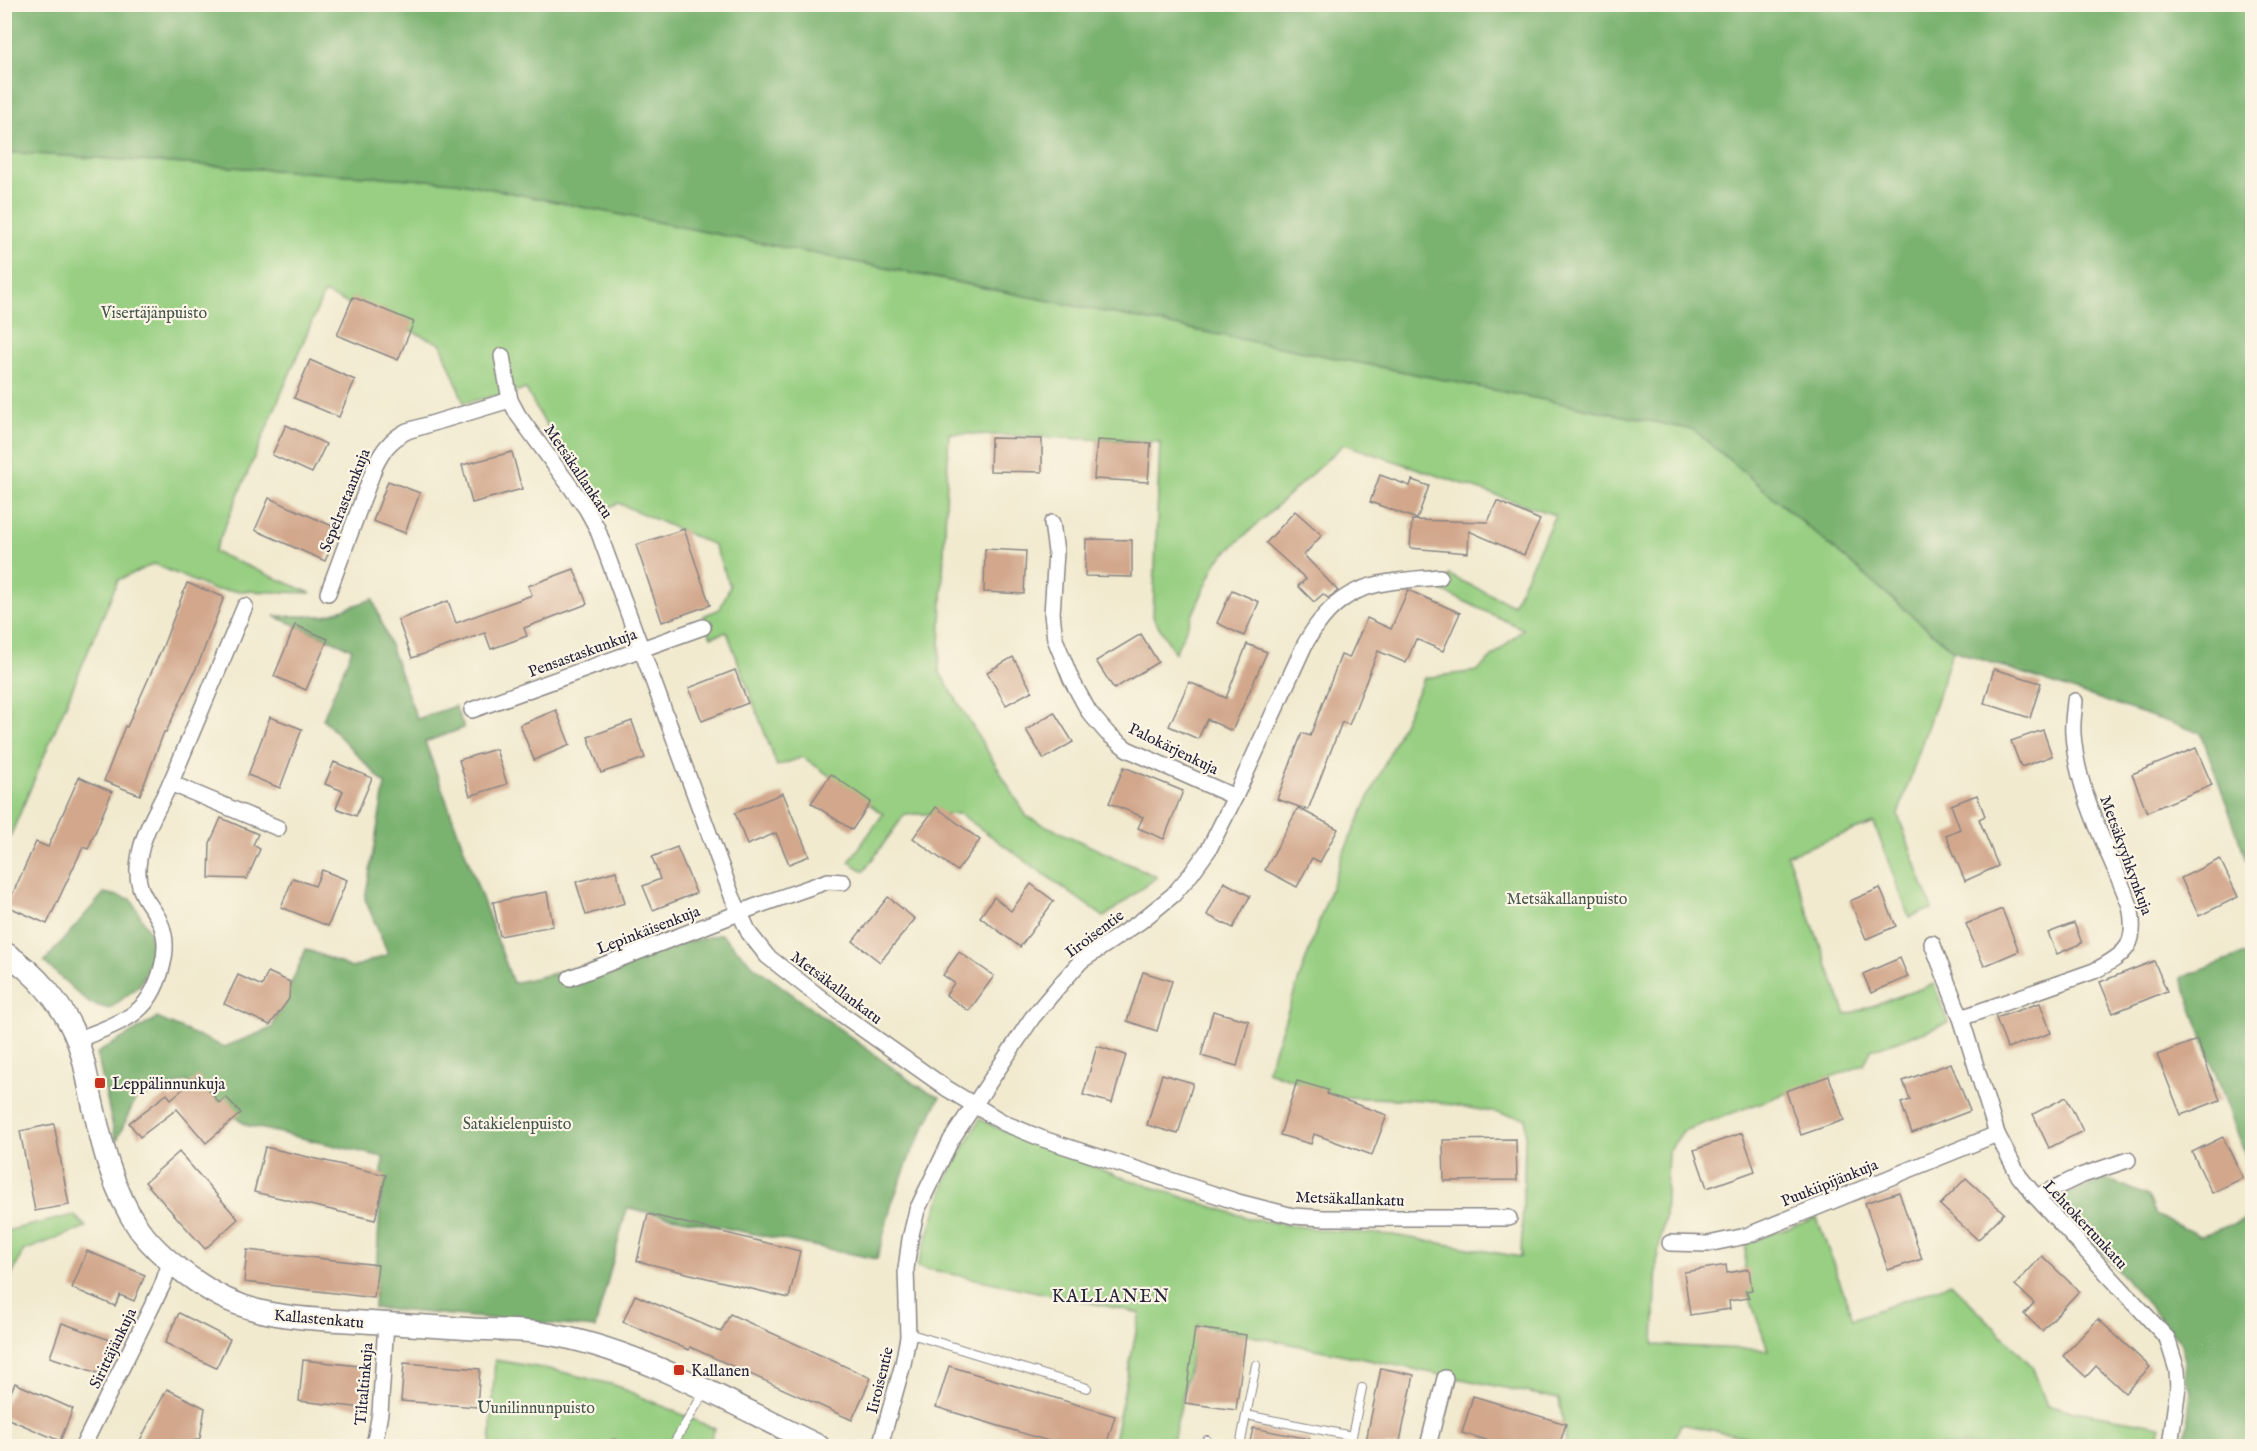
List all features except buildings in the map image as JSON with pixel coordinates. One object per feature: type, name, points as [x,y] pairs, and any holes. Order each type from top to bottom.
[{"type":"street","name":"Metsäkallankatu","points":[[502,356],[510,399],[518,415],[586,508],[597,528],[739,913],[749,933],[767,956],[879,1040],[974,1105],[1004,1123],[1043,1139],[1238,1202],[1293,1216],[1509,1218]]},
{"type":"street","name":"Sepelrastaankuja","points":[[328,593],[375,466],[383,450],[393,439],[406,431],[510,399]]},
{"type":"street","name":"Palokärjenkuja","points":[[1052,523],[1056,552],[1052,614],[1055,639],[1071,679],[1089,712],[1107,733],[1127,749],[1235,797]]},
{"type":"street","name":"Iiroisentie","points":[[880,1446],[903,1364],[908,1333],[906,1269],[910,1239],[917,1210],[951,1140],[1032,1018],[1081,961],[1141,921],[1173,896],[1209,849],[1305,644],[1318,621],[1337,602],[1356,591],[1379,583],[1440,577]]},
{"type":"street","points":[[77,1040],[137,1011],[150,998],[159,977],[165,950],[164,933],[142,894],[137,877],[143,839],[170,783],[244,606]]},
{"type":"street","name":"Pensastaskunkuja","points":[[472,710],[703,627]]},
{"type":"street","name":"Metsäkyyhkynkuja","points":[[1961,1018],[2094,971],[2112,962],[2123,953],[2131,940],[2134,926],[2130,906],[2082,785],[2072,732],[2075,701]]},
{"type":"street","points":[[170,783],[278,828]]},
{"type":"street","name":"Lepinkäisenkuja","points":[[570,978],[828,881],[843,882]]},
{"type":"street","name":"Lehtokertunkatu","points":[[1932,943],[1961,1018],[1997,1134],[2019,1176],[2167,1338],[2177,1370],[2178,1387],[2170,1446]]},
{"type":"street","name":"Kallastenkatu","points":[[4,951],[42,984],[63,1011],[77,1040],[100,1138],[115,1181],[138,1227],[170,1263],[220,1297],[262,1313],[289,1318],[530,1331],[558,1336],[624,1354],[819,1446]]},
{"type":"street","name":"Puukiipijänkuja","points":[[1670,1243],[1708,1244],[1746,1236],[1997,1134]]},
{"type":"street","points":[[2036,1197],[2080,1176],[2128,1160]]},
{"type":"street","name":"Sirittäjänkuja","points":[[83,1446],[162,1286],[170,1263]]},
{"type":"street","name":"Tiltaltinkuja","points":[[374,1446],[380,1413],[386,1324]]},
{"type":"street","points":[[1428,1446],[1445,1378]]},
{"type":"lane","points":[[908,1333],[1087,1388]]},
{"type":"lane","points":[[1240,1446],[1256,1365]]},
{"type":"lane","points":[[1246,1415],[1352,1437],[1362,1388]]},
{"type":"lane","points":[[672,1446],[705,1391]]},
{"type":"lane","points":[[614,1443],[623,1446]]},
{"type":"green space","points":[[4,5],[2252,5],[2252,875],[2201,733],[1953,650],[1694,430],[457,182],[5,152]]},
{"type":"green space","name":"Metsäkallanpuisto","points":[[5,152],[457,182],[1694,430],[1953,650],[1898,815],[1932,909],[1909,917],[1874,823],[1787,855],[1846,1015],[1934,984],[1948,1023],[1871,1050],[1864,1065],[1683,1131],[1668,1152],[1665,1217],[1657,1258],[1654,1345],[1768,1350],[1744,1282],[1746,1243],[1817,1218],[1853,1319],[1951,1283],[2032,1366],[2047,1406],[2161,1426],[2156,1446],[1792,1446],[1681,1424],[1671,1446],[1564,1446],[1566,1441],[1559,1399],[1198,1325],[1172,1446],[1113,1446],[1140,1313],[917,1267],[946,1180],[980,1119],[999,1129],[1118,1176],[1251,1219],[1323,1230],[1393,1235],[1521,1257],[1526,1118],[1425,1100],[1340,1097],[1267,1071],[1342,856],[1424,678],[1477,671],[1523,629],[1442,591],[1449,575],[1513,605],[1555,515],[1344,444],[1217,561],[1175,653],[1153,617],[1160,442],[949,433],[939,671],[1027,817],[1157,877],[1104,917],[960,814],[905,814],[864,871],[849,862],[883,814],[803,757],[777,766],[727,632],[711,637],[703,616],[720,609],[730,586],[714,545],[618,503],[608,508],[541,417],[526,389],[464,403],[441,344],[324,293],[214,552],[311,593],[214,590],[154,564],[118,580],[5,849]]},
{"type":"green space","name":"Satakielenpuisto","points":[[373,599],[417,719],[455,706],[464,728],[425,742],[513,983],[721,934],[754,966],[916,1085],[940,1097],[910,1156],[892,1203],[877,1259],[627,1208],[595,1328],[374,1308],[383,1157],[246,1125],[186,1081],[135,1100],[116,1142],[97,1053],[157,1018],[224,1047],[272,1028],[306,949],[352,968],[388,954],[365,899],[385,784],[323,719],[352,649],[274,616],[324,616]]},
{"type":"green space","points":[[104,893],[131,899],[150,933],[152,958],[139,986],[109,1009],[89,1003],[44,962]]},
{"type":"green space","points":[[2252,951],[2252,1174],[2181,978]]},
{"type":"green space","points":[[2106,1179],[2148,1196],[2156,1215],[2200,1236],[2252,1217],[2252,1446],[2185,1446],[2191,1390],[2186,1377],[2182,1343],[2055,1199]]},
{"type":"green space","points":[[74,1215],[86,1227],[23,1251],[5,1291],[5,1231]]},
{"type":"green space","name":"Uunilinnunpuisto","points":[[495,1360],[554,1370],[614,1385],[715,1429],[708,1446],[490,1446]]},
{"type":"place","name":"Leppälinnunkuja","points":[[100,1083]]},
{"type":"place","name":"Kallanen","points":[[679,1370]]},
{"type":"district","name":"KALLANEN","points":[[1111,1296]]},
{"type":"park label","name":"Visertäjänpuisto","points":[[154,312]]}]
